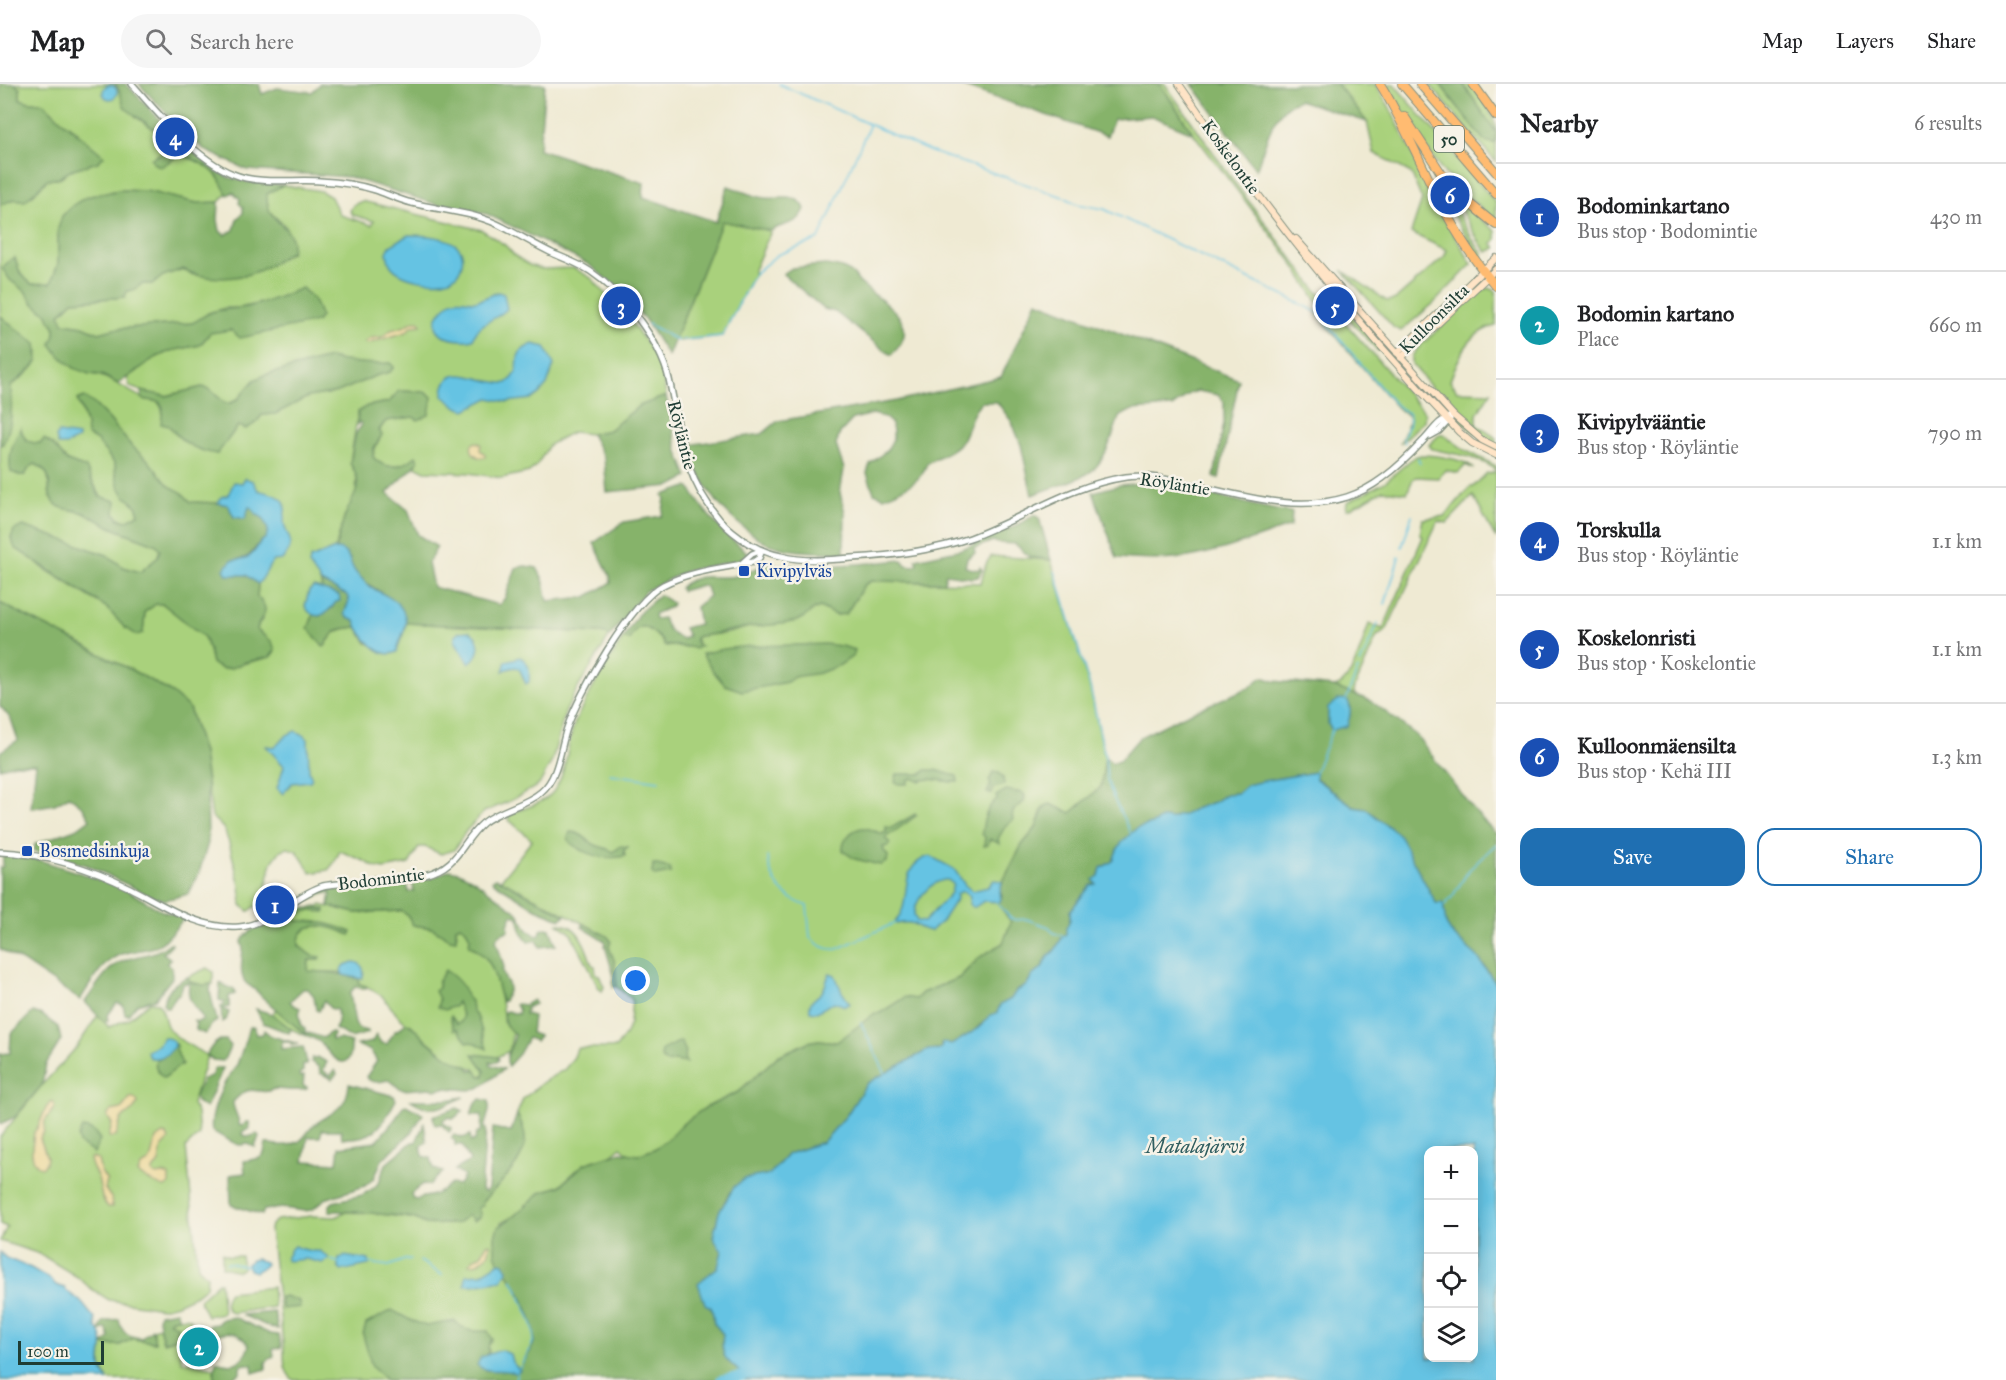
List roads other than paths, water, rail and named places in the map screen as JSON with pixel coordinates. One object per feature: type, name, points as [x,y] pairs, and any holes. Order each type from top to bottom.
[{"type":"highway","points":[[1380,84],[1447,182],[1459,195],[1496,225]]},
{"type":"highway","name":"50","points":[[1402,84],[1496,194]]},
{"type":"highway","name":"50","points":[[1420,84],[1496,172]]},
{"type":"highway","points":[[1473,84],[1496,116]]},
{"type":"highway","points":[[1388,96],[1444,208],[1485,274],[1496,286]]},
{"type":"main road","name":"Koskelontie","points":[[1179,84],[1228,155],[1319,274],[1394,360],[1449,418]]},
{"type":"main road","name":"Koskelontie","points":[[1285,229],[1303,246],[1403,358],[1449,418]]},
{"type":"main road","name":"Kulloonsilta","points":[[1394,360],[1403,358],[1485,274],[1496,258]]},
{"type":"main road","name":"Kulloonsilta","points":[[1394,360],[1397,352],[1485,274],[1496,269]]},
{"type":"main road","points":[[1449,418],[1496,447]]},
{"type":"main road","points":[[1449,418],[1472,443],[1496,455]]},
{"type":"street","name":"Röyläntie","points":[[132,84],[168,125],[206,158],[239,177],[350,184],[412,203],[468,214],[499,224],[549,252],[587,269],[603,280],[641,324],[663,358],[683,450],[694,479],[719,519],[733,532],[762,550],[777,556],[823,560],[888,556],[928,550],[975,536],[1060,497],[1125,477],[1141,476],[1173,480],[1248,497],[1286,502],[1333,501],[1351,496],[1371,486],[1390,472],[1449,418]]},
{"type":"street","name":"Bodomintie","points":[[0,852],[30,854],[85,870],[131,888],[175,912],[225,927],[242,927],[263,920],[305,894],[324,886],[406,878],[435,872],[454,860],[484,822],[531,798],[548,784],[557,763],[568,723],[582,694],[614,640],[647,596],[674,580],[740,565],[752,554],[762,550]]},
{"type":"water","points":[[107,85],[113,85],[117,92],[113,99],[107,99],[103,95],[103,89]]},
{"type":"water","points":[[408,235],[434,237],[452,242],[462,254],[460,270],[454,277],[437,281],[410,278],[396,271],[390,264],[387,252],[390,246]]},
{"type":"water","points":[[498,292],[504,294],[507,309],[479,328],[473,339],[457,340],[438,331],[437,318],[452,301],[458,299],[476,301]]},
{"type":"water","points":[[533,344],[545,347],[554,365],[547,385],[532,399],[507,402],[489,398],[466,410],[459,408],[443,396],[445,384],[450,378],[458,375],[507,383],[516,371],[521,351]]},
{"type":"water","points":[[59,433],[78,436],[78,439],[66,445],[58,445],[56,436]]},
{"type":"water","points":[[245,478],[253,481],[258,490],[282,499],[285,507],[285,526],[291,543],[282,560],[273,561],[258,584],[246,575],[227,575],[224,569],[232,560],[245,559],[251,555],[266,538],[268,530],[263,518],[252,508],[249,507],[245,519],[234,517],[228,505],[218,503],[221,497],[228,495],[234,482],[242,483]]},
{"type":"water","points":[[335,549],[347,555],[355,571],[367,584],[400,606],[406,622],[397,652],[384,653],[372,645],[361,633],[355,621],[344,614],[349,601],[347,595],[321,582],[309,565],[310,559]]},
{"type":"water","points":[[314,587],[339,595],[340,601],[325,613],[313,615],[305,606],[309,591]]},
{"type":"water","points":[[469,631],[477,638],[479,647],[476,656],[469,663],[455,641],[455,636],[459,632]]},
{"type":"water","points":[[520,657],[529,667],[529,682],[526,684],[517,667],[503,671],[506,661]]},
{"type":"water","points":[[1343,699],[1348,701],[1350,707],[1347,726],[1332,730],[1328,724],[1328,708]]},
{"type":"water","points":[[295,731],[308,739],[309,771],[312,778],[310,781],[292,783],[283,794],[277,788],[284,766],[266,746],[275,747],[287,735]]},
{"type":"water","name":"Matalajärvi","points":[[1315,772],[1316,779],[1353,806],[1365,808],[1399,835],[1436,903],[1443,903],[1446,924],[1453,935],[1477,956],[1496,984],[1496,1380],[746,1380],[725,1357],[722,1344],[723,1334],[714,1323],[712,1308],[705,1304],[698,1283],[718,1267],[722,1251],[713,1237],[719,1212],[734,1187],[744,1179],[770,1174],[788,1154],[823,1142],[846,1116],[867,1083],[928,1050],[941,1049],[942,1042],[951,1045],[979,1027],[990,1015],[997,1013],[1000,1005],[1011,999],[1016,991],[1026,986],[1032,976],[1042,968],[1066,934],[1070,911],[1091,885],[1096,884],[1093,880],[1099,876],[1101,868],[1113,861],[1122,842],[1137,828],[1163,818],[1171,819],[1184,815],[1226,794],[1238,793],[1247,785]]},
{"type":"water","points":[[930,856],[954,869],[972,891],[988,887],[994,880],[1001,881],[1001,900],[999,902],[984,901],[972,907],[969,904],[970,896],[963,891],[956,894],[957,898],[942,921],[931,931],[912,923],[896,924],[904,904],[908,876],[919,861]],"holes":[[[948,880],[953,884],[951,893],[924,922],[917,921],[914,915],[915,909],[924,893],[938,882]]]},
{"type":"water","points":[[353,962],[362,968],[364,973],[362,979],[343,975],[341,970],[345,965]]},
{"type":"water","points":[[830,973],[835,975],[850,1004],[845,1006],[834,1002],[817,1012],[810,1011],[811,1002],[823,990]]},
{"type":"water","points":[[164,1037],[173,1040],[172,1049],[158,1058],[148,1056],[147,1051],[158,1045]]},
{"type":"water","points":[[294,1246],[320,1251],[328,1257],[328,1260],[322,1263],[306,1259],[287,1261]]},
{"type":"water","points":[[0,1252],[6,1258],[31,1268],[56,1285],[65,1288],[95,1318],[96,1327],[102,1337],[101,1368],[108,1380],[0,1380]]},
{"type":"water","points":[[344,1256],[369,1260],[369,1265],[341,1271],[338,1267],[339,1259]]},
{"type":"water","points":[[256,1259],[266,1264],[255,1272],[249,1270],[247,1264]]},
{"type":"water","points":[[500,1262],[504,1263],[508,1270],[502,1280],[465,1285],[466,1275],[481,1274]]},
{"type":"water","points":[[501,1350],[510,1354],[512,1362],[520,1371],[515,1373],[486,1370],[477,1365],[481,1357]]},
{"type":"waterway","points":[[779,84],[929,151],[1066,198],[1077,204],[1104,209],[1318,313],[1392,401],[1409,414],[1410,422],[1403,438],[1405,443]]},
{"type":"waterway","points":[[682,340],[722,336],[754,274],[777,255],[819,239],[870,124]]},
{"type":"waterway","points":[[648,324],[678,341]]},
{"type":"waterway","points":[[1418,458],[1420,463]]},
{"type":"waterway","points":[[1402,547],[1412,515]]},
{"type":"waterway","points":[[1385,604],[1399,557]]},
{"type":"waterway","points":[[1055,571],[1090,687],[1105,757],[1107,779],[1131,834]]},
{"type":"waterway","points":[[1360,664],[1378,623]]},
{"type":"waterway","points":[[1346,700],[1358,669]]},
{"type":"waterway","points":[[1315,772],[1332,730]]},
{"type":"waterway","points":[[610,774],[659,781]]},
{"type":"waterway","points":[[1444,906],[1469,870],[1496,844]]},
{"type":"waterway","points":[[768,857],[772,874],[780,888],[785,894],[807,906],[810,937],[822,946],[837,949],[895,923]]},
{"type":"waterway","points":[[996,901],[1010,918],[1026,919],[1049,927],[1054,933],[1063,936]]},
{"type":"waterway","points":[[861,1023],[885,1073]]},
{"type":"waterway","points":[[329,1259],[339,1263]]},
{"type":"waterway","points":[[369,1263],[389,1266],[411,1259]]},
{"type":"waterway","points":[[420,1261],[442,1275]]},
{"type":"waterway","points":[[226,1263],[247,1266]]},
{"type":"waterway","points":[[512,1279],[534,1331],[532,1344],[519,1369]]},
{"type":"waterway","points":[[515,1380],[517,1372]]},
{"type":"waterway","points":[[721,1380],[743,1376]]},
{"type":"place","name":"Torskulla","points":[[175,137]]},
{"type":"place","name":"Kulloonmäensilta","points":[[1450,195]]},
{"type":"place","name":"Kivipylvääntie","points":[[621,306]]},
{"type":"place","name":"Koskelonristi","points":[[1335,306]]},
{"type":"place","name":"Kivipylväs","points":[[744,571]]},
{"type":"place","name":"Bosmedsinkuja","points":[[27,851]]},
{"type":"place","name":"Bodominkartano","points":[[275,905]]},
{"type":"place","name":"Bodomin kartano","points":[[199,1347]]}]
